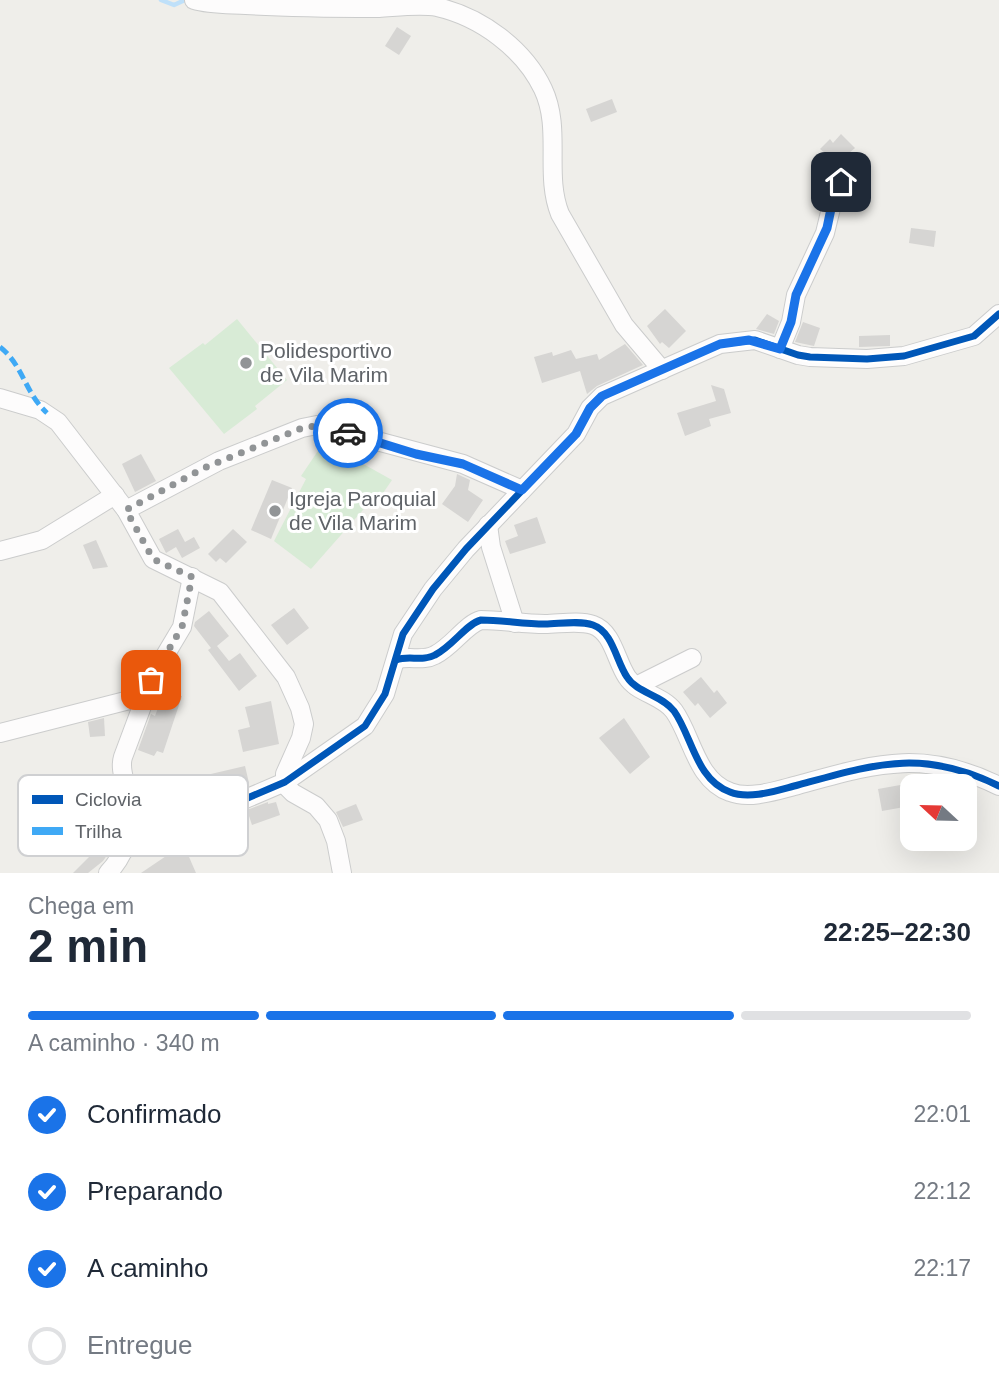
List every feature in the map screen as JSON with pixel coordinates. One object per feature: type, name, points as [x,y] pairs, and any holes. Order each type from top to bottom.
[{"type":"street","points":[[196,1],[296,8],[436,7],[469,20],[500,37],[523,57],[549,105],[555,200],[560,214],[624,325],[662,370]]},
{"type":"street","points":[[780,349],[791,322],[796,295],[827,228],[832,204],[848,167]]},
{"type":"street","points":[[248,798],[285,782],[369,721],[385,694],[404,634],[420,608],[452,564],[576,434],[595,401],[704,349],[736,341],[755,340],[810,357],[867,359],[904,356],[974,336],[999,314]]},
{"type":"street","points":[[0,398],[40,410],[58,422],[90,467],[121,503],[153,559],[216,588],[292,688],[304,724],[301,738],[286,770],[285,782],[289,790],[316,807],[328,820],[342,873]]},
{"type":"street","points":[[0,551],[42,540],[219,461],[302,428],[317,425],[463,464],[522,490]]},
{"type":"street","points":[[488,525],[491,547],[516,623]]},
{"type":"street","points":[[123,775],[121,765],[145,696],[154,674],[182,627],[192,577]]},
{"type":"street","points":[[396,660],[432,657],[454,643],[478,621],[595,626],[611,644],[627,677],[669,705],[679,718],[701,765],[716,783],[729,792],[761,793],[892,762],[939,766],[999,786]]},
{"type":"street","points":[[636,685],[692,658]]},
{"type":"street","points":[[0,733],[145,696]]},
{"type":"street","points":[[108,873],[119,856]]},
{"type":"green space","points":[[237,319],[287,380],[255,406],[257,409],[224,434],[169,368],[203,343],[205,345]]},
{"type":"green space","points":[[324,442],[392,480],[381,496],[377,494],[311,569],[274,541],[306,479],[301,476]]},
{"type":"building","points":[[397,27],[411,36],[399,55],[385,46]]},
{"type":"building","points":[[612,99],[617,112],[591,122],[586,109]]},
{"type":"building","points":[[841,134],[855,148],[832,164],[822,156],[825,153],[820,149],[830,139],[833,143]]},
{"type":"building","points":[[911,228],[936,231],[934,247],[909,243]]},
{"type":"building","points":[[665,309],[686,331],[669,348],[662,342],[660,344],[647,326]]},
{"type":"building","points":[[767,314],[779,321],[774,334],[756,329]]},
{"type":"building","points":[[803,322],[820,328],[814,346],[795,342]]},
{"type":"building","points":[[890,335],[890,346],[859,347],[859,336]]},
{"type":"building","points":[[625,344],[643,365],[597,386],[587,394],[580,371],[542,383],[534,357],[552,352],[553,356],[571,350],[576,359],[597,354],[599,360]]},
{"type":"building","points":[[711,385],[724,389],[731,413],[709,419],[711,426],[685,436],[677,413],[716,401]]},
{"type":"building","points":[[141,454],[156,481],[135,492],[122,464]]},
{"type":"building","points":[[457,474],[470,480],[468,490],[483,500],[468,522],[442,504],[455,486]]},
{"type":"building","points":[[272,480],[292,488],[271,539],[251,530]]},
{"type":"building","points":[[537,517],[546,543],[510,554],[505,541],[518,536],[514,525]]},
{"type":"building","points":[[178,529],[185,542],[194,537],[200,548],[182,558],[176,547],[166,553],[159,539]]},
{"type":"building","points":[[233,529],[247,542],[226,563],[220,558],[216,562],[208,554]]},
{"type":"building","points":[[96,540],[108,567],[93,569],[83,545]]},
{"type":"building","points":[[294,608],[309,628],[287,645],[271,625]]},
{"type":"building","points":[[209,611],[229,636],[217,646],[229,661],[240,653],[257,676],[239,691],[208,650],[211,648],[194,626],[195,622]]},
{"type":"building","points":[[701,677],[714,693],[717,690],[727,703],[710,718],[698,703],[695,706],[683,692]]},
{"type":"building","points":[[182,696],[163,753],[157,751],[154,756],[138,750],[151,714],[155,716],[162,697]]},
{"type":"building","points":[[271,701],[279,744],[243,752],[238,730],[250,727],[245,707]]},
{"type":"building","points":[[104,718],[105,736],[90,737],[88,722]]},
{"type":"building","points":[[624,718],[650,757],[630,774],[599,738]]},
{"type":"building","points":[[245,766],[247,775],[207,775]]},
{"type":"building","points":[[900,785],[900,808],[882,811],[878,789]]},
{"type":"building","points":[[268,802],[276,802],[280,815],[252,825],[248,810]]},
{"type":"building","points":[[356,804],[363,820],[343,827],[336,812]]},
{"type":"building","points":[[90,856],[106,856],[88,873],[73,873]]},
{"type":"building","points":[[166,856],[189,856],[196,873],[141,873]]},
{"type":"waterway","points":[[161,0],[174,5],[185,0]]},
{"type":"marked path","points":[[0,347],[14,362],[34,397],[47,413]]},
{"type":"cycle path","points":[[248,798],[285,782],[365,726],[385,694],[403,634],[433,589],[466,549],[576,434],[590,408],[602,396],[720,344],[755,340],[810,357],[867,359],[904,356],[974,336],[999,314]]},
{"type":"cycle path","points":[[396,660],[435,655],[481,620],[537,624],[575,622],[593,625],[605,634],[631,682],[663,701],[674,711],[702,768],[709,778],[730,792],[746,795],[764,793],[851,771],[898,763],[946,767],[999,786]]},
{"type":"way so far","points":[[151,680],[182,627],[192,577],[153,559],[126,510],[204,468],[302,428],[322,425],[348,433]]},
{"type":"place","name":"Polidesportivo de Vila Marim","points":[[246,363]]},
{"type":"place","name":"Igreja Paroquial de Vila Marim","points":[[275,511]]},
{"type":"route","points":[[348,433],[416,454],[463,464],[522,490],[576,434],[590,408],[602,396],[720,344],[749,340],[760,341],[780,349],[791,322],[799,286],[827,228],[832,204],[841,182]]}]
